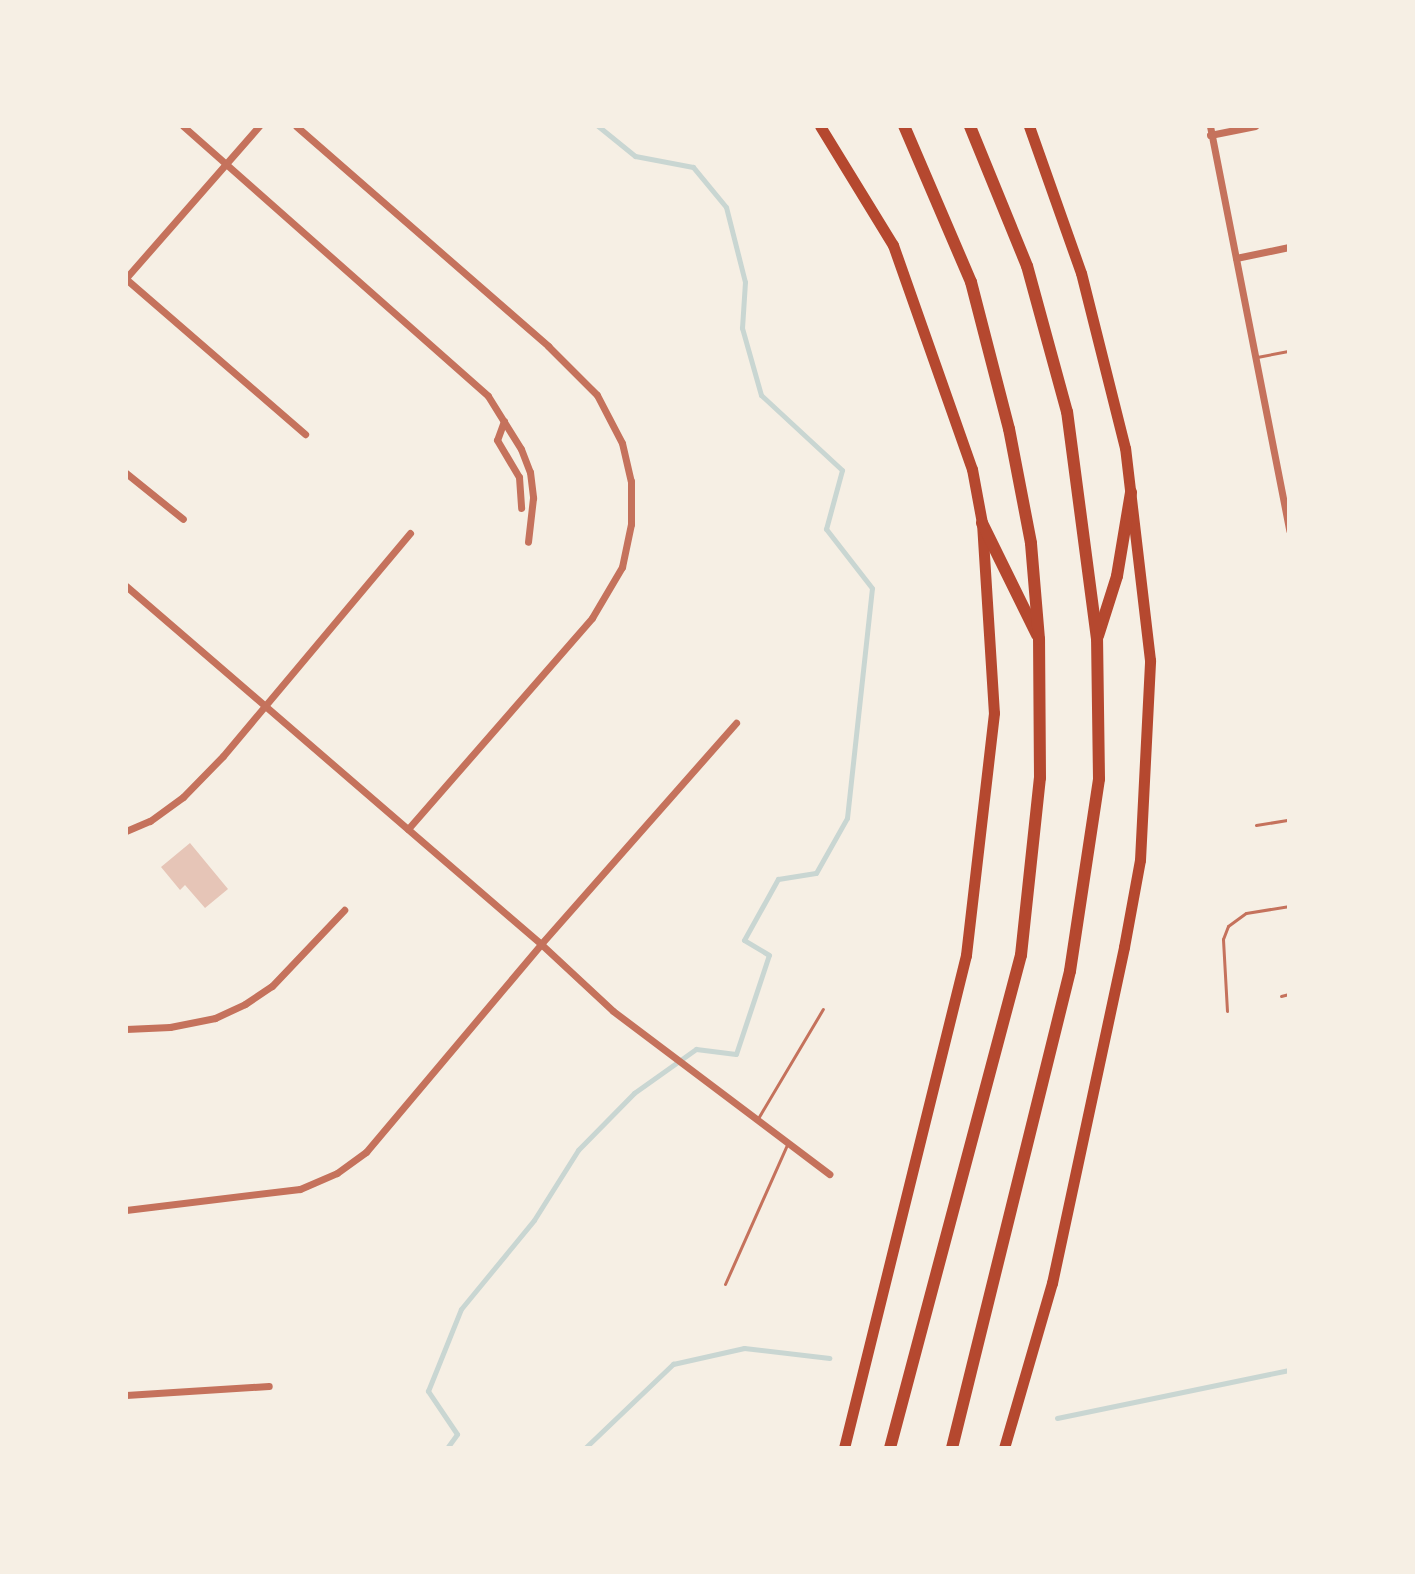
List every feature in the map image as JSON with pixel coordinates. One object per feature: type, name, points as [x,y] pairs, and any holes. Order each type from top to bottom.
[{"type":"highway","points":[[890,1448],[1021,955],[1040,778],[1039,639],[1031,543],[1009,429],[971,282],[904,126]]},
{"type":"highway","points":[[952,1448],[1070,971],[1099,779],[1097,639],[1067,412],[1027,266],[970,126]]},
{"type":"highway","points":[[1097,639],[1117,576],[1131,492]]},
{"type":"highway","points":[[982,523],[1039,639]]},
{"type":"main road","points":[[820,126],[893,245],[972,469],[982,523],[994,713],[966,955],[844,1448]]},
{"type":"main road","points":[[1004,1448],[1052,1283],[1140,860],[1150,660],[1125,448],[1081,273],[1029,126]]},
{"type":"street","points":[[183,126],[488,396],[530,472],[533,498],[528,542]]},
{"type":"street","points":[[259,126],[126,279],[305,434]]},
{"type":"street","points":[[296,126],[548,346],[597,395],[622,443],[631,481],[631,524],[622,567],[592,618],[408,829]]},
{"type":"street","points":[[1255,126],[1210,130],[1289,526]]},
{"type":"street","points":[[1236,258],[1289,247]]},
{"type":"street","points":[[504,421],[497,440],[519,477],[521,508]]},
{"type":"street","points":[[126,473],[183,519]]},
{"type":"street","points":[[126,831],[150,821],[183,797],[223,756],[410,533]]},
{"type":"street","points":[[126,586],[541,944],[613,1011],[829,1174]]},
{"type":"street","points":[[126,1210],[300,1189],[337,1173],[366,1152],[541,944],[736,723]]},
{"type":"street","points":[[126,1029],[170,1027],[215,1018],[245,1004],[272,986],[344,910]]},
{"type":"street","points":[[126,1395],[269,1386]]},
{"type":"lane","points":[[1256,357],[1289,351]]},
{"type":"lane","points":[[1256,825],[1289,820]]},
{"type":"lane","points":[[1227,1011],[1223,939],[1228,926],[1246,913],[1289,906]]},
{"type":"lane","points":[[1281,996],[1289,994]]},
{"type":"lane","points":[[757,1120],[823,1009]]},
{"type":"lane","points":[[725,1284],[788,1143]]},
{"type":"building","points":[[190,843],[228,889],[205,908],[185,885],[180,890],[161,867]]},
{"type":"waterway","points":[[447,1448],[457,1434],[428,1391],[461,1309],[534,1220],[578,1150],[634,1093],[696,1049],[736,1054],[769,955],[744,940],[778,879],[816,873],[847,818],[872,588],[826,529],[842,470],[761,395],[742,328],[745,282],[726,207],[693,167],[635,156],[598,126]]},
{"type":"waterway","points":[[585,1448],[673,1364],[744,1348],[829,1358]]},
{"type":"waterway","points":[[1057,1418],[1289,1370]]}]
